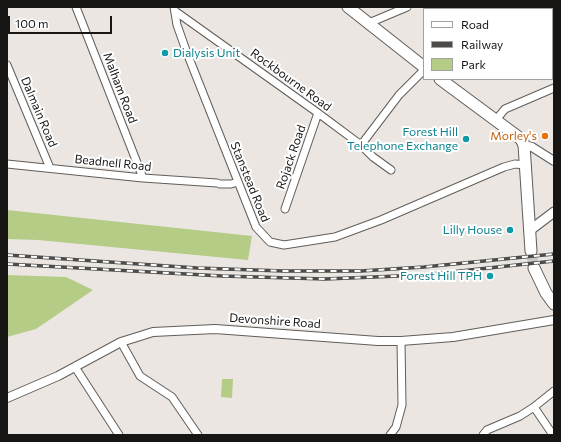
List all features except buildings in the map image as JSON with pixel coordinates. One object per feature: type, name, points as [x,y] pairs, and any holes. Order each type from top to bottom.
[{"type":"highway","points":[[348,7],[423,67]]},
{"type":"highway","points":[[441,80],[521,139],[524,145],[526,164],[531,251]]},
{"type":"highway","points":[[534,268],[546,293],[554,304]]},
{"type":"main road","points":[[530,231],[554,212]]},
{"type":"street","name":"Malham Road","points":[[76,7],[143,178]]},
{"type":"street","points":[[369,23],[407,7]]},
{"type":"street","name":"Rockbourne Road","points":[[175,9],[361,145],[373,157],[391,170]]},
{"type":"street","name":"Stanstead Road","points":[[175,9],[177,25],[187,53],[256,227],[270,242],[284,245],[335,237],[387,218],[504,167],[515,164],[526,164]]},
{"type":"street","name":"Dalmain Road","points":[[7,65],[50,168]]},
{"type":"street","points":[[361,145],[399,95],[423,69]]},
{"type":"street","points":[[495,120],[505,109],[554,88]]},
{"type":"street","name":"Rojack Road","points":[[285,209],[318,113]]},
{"type":"street","points":[[524,145],[532,147],[554,161]]},
{"type":"street","name":"Beadnell Road","points":[[7,164],[218,184],[231,184],[238,182]]},
{"type":"street","name":"Devonshire Road","points":[[7,398],[58,376],[121,342],[153,332],[215,328],[378,341],[401,341],[453,337],[554,320]]},
{"type":"street","points":[[390,435],[396,427],[402,405],[401,341]]},
{"type":"street","points":[[121,342],[140,376],[172,397],[198,435]]},
{"type":"street","points":[[75,367],[119,435]]},
{"type":"street","points":[[483,435],[487,430],[520,416],[554,391]]},
{"type":"street","points":[[534,407],[553,435]]},
{"type":"green space","points":[[7,210],[252,236],[248,260],[38,240],[7,239]]},
{"type":"green space","points":[[7,275],[66,277],[93,290],[36,329],[7,337]]},
{"type":"green space","points":[[222,379],[233,379],[232,398],[221,397]]},
{"type":"tunnel","points":[[531,251],[534,268]]},
{"type":"railway","points":[[7,255],[197,268],[283,271],[361,271],[424,267],[554,254]]},
{"type":"railway","points":[[7,264],[222,276],[325,279],[423,275],[554,261]]},
{"type":"place","name":"Dialysis Unit","points":[[165,53]]},
{"type":"place","name":"Morley's","points":[[545,136]]},
{"type":"place","name":"Forest Hill Telephone Exchange","points":[[466,139]]},
{"type":"place","name":"Lilly House","points":[[510,230]]},
{"type":"place","name":"Forest Hill TPH","points":[[490,276]]}]
